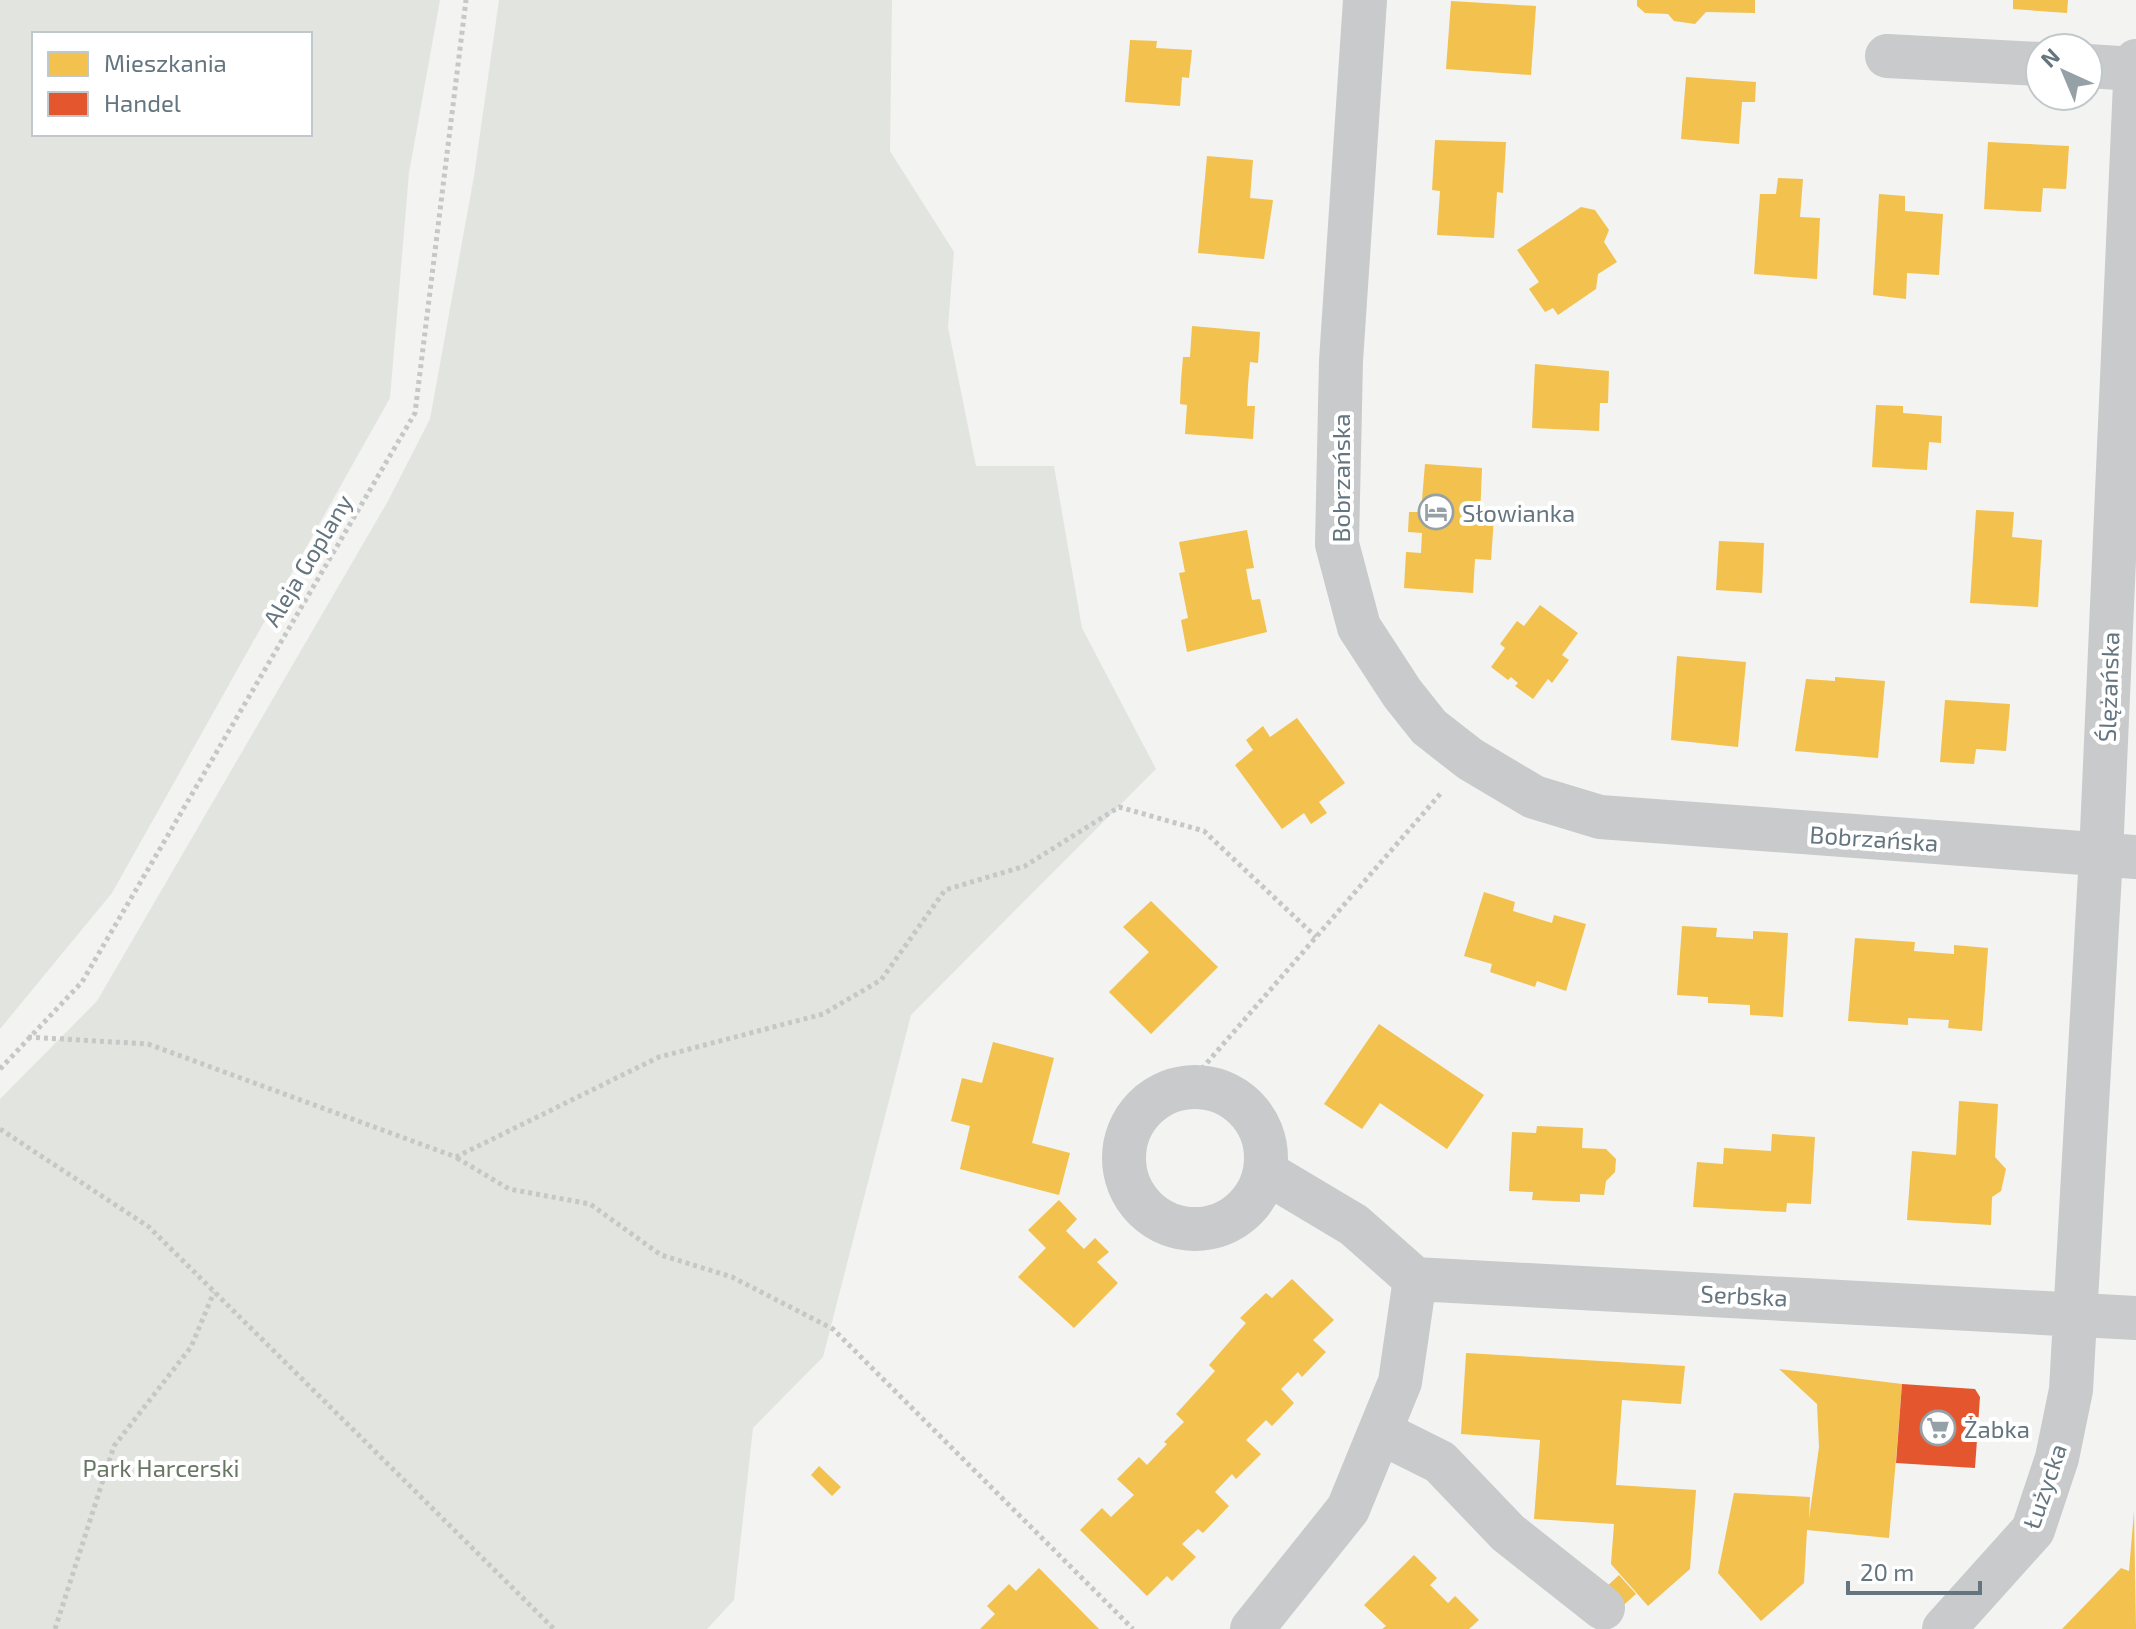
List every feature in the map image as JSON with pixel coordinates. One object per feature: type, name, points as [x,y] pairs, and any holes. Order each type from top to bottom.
[{"type":"street","name":"Bobrzańska","points":[[1365,0],[1341,361],[1337,544],[1359,627],[1402,693],[1429,727],[1470,759],[1534,797],[1600,817],[2118,856]]},
{"type":"street","points":[[1887,56],[2024,63]]},
{"type":"street","name":"Ślężańska","points":[[2073,1312],[2118,856],[2136,61]]},
{"type":"street","points":[[2104,67],[2135,69]]},
{"type":"street","points":[[1186,1087],[1213,1089],[1237,1100],[1256,1120],[1265,1145],[1265,1172],[1254,1198],[1233,1218],[1206,1229],[1178,1228],[1152,1216],[1133,1195],[1124,1168],[1126,1140],[1139,1114],[1160,1095],[1186,1087]]},
{"type":"street","points":[[1257,1627],[1348,1509],[1382,1433],[1400,1382],[1415,1279],[1354,1225],[1265,1172]]},
{"type":"street","name":"Serbska","points":[[1415,1279],[2073,1312],[2136,1318]]},
{"type":"street","name":"Łużycka","points":[[1944,1629],[2033,1530],[2057,1458],[2071,1390],[2073,1312]]},
{"type":"street","points":[[1382,1433],[1440,1462],[1508,1533],[1603,1608]]},
{"type":"path","name":"Aleja Goplany","points":[[0,1069],[82,982],[415,413],[466,0]]},
{"type":"path","points":[[1186,1087],[1470,759]]},
{"type":"path","points":[[456,1157],[659,1057],[823,1014],[881,980],[945,890],[1025,866],[1119,807],[1204,831],[1316,937]]},
{"type":"path","points":[[28,1037],[148,1044],[456,1157],[509,1189],[590,1204],[661,1255],[732,1277],[833,1329],[1133,1629]]},
{"type":"path","points":[[0,1129],[149,1227],[554,1629]]},
{"type":"path","points":[[55,1629],[114,1446],[191,1347],[214,1292]]},
{"type":"green space","points":[[0,0],[440,0],[409,173],[390,398],[112,893],[0,1029]]},
{"type":"green space","name":"Park Harcerski","points":[[499,0],[892,0],[890,151],[954,252],[948,327],[976,466],[1054,466],[1082,628],[1156,769],[911,1015],[823,1357],[753,1428],[734,1600],[707,1629],[0,1629],[0,1099],[97,1001],[388,501],[430,419],[474,176]]},
{"type":"building: Mieszkania","points":[[1637,0],[1755,0],[1755,13],[1706,12],[1695,24],[1674,21],[1668,14],[1645,13],[1637,6]]},
{"type":"building: Mieszkania","points":[[2013,0],[2068,0],[2067,13],[2013,9]]},
{"type":"building: Mieszkania","points":[[1451,1],[1536,6],[1531,75],[1446,69]]},
{"type":"building: Mieszkania","points":[[1130,40],[1157,41],[1156,48],[1192,50],[1189,78],[1182,77],[1180,106],[1125,102]]},
{"type":"building: Mieszkania","points":[[1686,77],[1756,82],[1755,102],[1742,102],[1739,144],[1681,139]]},
{"type":"building: Mieszkania","points":[[1435,140],[1506,142],[1503,193],[1497,192],[1494,238],[1437,235],[1440,191],[1432,190]]},
{"type":"building: Mieszkania","points":[[1988,142],[2069,146],[2066,189],[2043,188],[2041,212],[1984,209]]},
{"type":"building: Mieszkania","points":[[1207,156],[1253,160],[1250,198],[1273,200],[1264,259],[1198,253]]},
{"type":"building: Mieszkania","points":[[1778,178],[1803,179],[1800,217],[1820,218],[1817,279],[1754,274],[1760,194],[1776,194]]},
{"type":"building: Mieszkania","points":[[1879,194],[1905,196],[1905,211],[1943,214],[1939,275],[1907,273],[1906,299],[1873,295]]},
{"type":"building: Mieszkania","points":[[1581,207],[1595,210],[1609,230],[1604,242],[1617,262],[1598,274],[1596,289],[1558,315],[1553,308],[1545,312],[1529,289],[1539,282],[1517,250]]},
{"type":"building: Mieszkania","points":[[1192,326],[1260,332],[1258,363],[1250,362],[1248,385],[1247,406],[1255,406],[1253,439],[1185,434],[1187,405],[1180,404],[1181,381],[1183,357],[1190,357]]},
{"type":"building: Mieszkania","points":[[1535,364],[1609,371],[1608,403],[1600,403],[1599,431],[1532,428]]},
{"type":"building: Mieszkania","points":[[1876,405],[1903,406],[1903,413],[1942,416],[1941,443],[1929,442],[1927,470],[1872,467]]},
{"type":"building: Mieszkania","points":[[1425,464],[1482,468],[1480,516],[1494,517],[1491,560],[1475,559],[1473,593],[1404,588],[1406,552],[1421,553],[1422,533],[1408,532],[1409,512],[1421,512]]},
{"type":"building: Mieszkania","points":[[1976,510],[2014,512],[2012,537],[2042,540],[2038,607],[1970,603]]},
{"type":"building: Mieszkania","points":[[1247,530],[1254,568],[1246,569],[1248,580],[1252,600],[1260,599],[1267,632],[1187,652],[1181,620],[1188,618],[1179,573],[1185,572],[1179,542]]},
{"type":"building: Mieszkania","points":[[1719,541],[1764,543],[1762,593],[1716,590]]},
{"type":"building: Mieszkania","points":[[1540,605],[1578,633],[1562,655],[1569,660],[1552,683],[1548,679],[1533,699],[1515,686],[1518,683],[1511,677],[1508,680],[1491,667],[1505,648],[1500,644],[1517,621],[1524,626]]},
{"type":"building: Mieszkania","points":[[1677,656],[1746,662],[1738,747],[1671,740]]},
{"type":"building: Mieszkania","points":[[1835,677],[1885,681],[1878,758],[1795,751],[1806,679],[1835,681]]},
{"type":"building: Mieszkania","points":[[1945,700],[2010,704],[2006,751],[1976,749],[1974,764],[1940,762]]},
{"type":"building: Mieszkania","points":[[1297,718],[1345,783],[1319,802],[1327,813],[1311,824],[1304,813],[1282,829],[1235,765],[1253,750],[1246,740],[1263,726],[1270,737]]},
{"type":"building: Mieszkania","points":[[1484,892],[1515,902],[1513,911],[1552,923],[1554,915],[1586,924],[1566,991],[1537,981],[1535,987],[1490,972],[1492,964],[1464,956]]},
{"type":"building: Mieszkania","points":[[1151,901],[1218,967],[1151,1034],[1109,992],[1149,952],[1123,927]]},
{"type":"building: Mieszkania","points":[[1682,926],[1717,928],[1716,937],[1753,939],[1753,931],[1788,933],[1783,1017],[1750,1015],[1750,1005],[1708,1003],[1708,997],[1677,995]]},
{"type":"building: Mieszkania","points":[[1855,938],[1915,942],[1914,951],[1954,954],[1954,945],[1988,948],[1982,1031],[1948,1028],[1949,1020],[1908,1018],[1908,1025],[1848,1021]]},
{"type":"building: Mieszkania","points":[[1379,1024],[1484,1095],[1447,1149],[1380,1103],[1362,1129],[1324,1104]]},
{"type":"building: Mieszkania","points":[[993,1042],[1054,1058],[1032,1143],[1070,1153],[1059,1195],[960,1169],[970,1126],[951,1121],[962,1078],[982,1083]]},
{"type":"building: Mieszkania","points":[[1959,1101],[1998,1104],[1995,1157],[2006,1169],[2001,1191],[1992,1197],[1991,1225],[1907,1220],[1912,1151],[1956,1155]]},
{"type":"building: Mieszkania","points":[[1537,1126],[1583,1128],[1582,1148],[1606,1149],[1616,1159],[1615,1172],[1606,1181],[1604,1195],[1580,1194],[1580,1202],[1532,1200],[1533,1192],[1509,1191],[1512,1132],[1536,1133]]},
{"type":"building: Mieszkania","points":[[1772,1134],[1815,1137],[1811,1204],[1787,1203],[1786,1212],[1693,1207],[1697,1162],[1723,1164],[1724,1148],[1771,1151]]},
{"type":"building: Mieszkania","points":[[1059,1200],[1077,1219],[1066,1231],[1084,1249],[1095,1238],[1109,1252],[1097,1262],[1118,1283],[1074,1328],[1018,1277],[1046,1248],[1028,1230]]},
{"type":"building: Mieszkania","points":[[1292,1279],[1334,1320],[1313,1340],[1326,1352],[1302,1377],[1298,1372],[1281,1389],[1294,1403],[1272,1426],[1266,1420],[1246,1440],[1261,1454],[1236,1479],[1232,1474],[1215,1492],[1229,1506],[1203,1533],[1198,1529],[1182,1544],[1196,1557],[1172,1581],[1167,1576],[1147,1596],[1080,1530],[1102,1508],[1111,1517],[1134,1495],[1117,1479],[1139,1457],[1147,1465],[1167,1444],[1164,1442],[1184,1422],[1176,1414],[1215,1371],[1209,1365],[1246,1323],[1240,1318],[1266,1293],[1272,1298]]},
{"type":"building: Mieszkania","points":[[1466,1353],[1685,1366],[1681,1404],[1622,1400],[1616,1485],[1696,1490],[1690,1569],[1648,1606],[1611,1564],[1614,1524],[1534,1519],[1540,1440],[1461,1434]]},
{"type":"building: Mieszkania","points":[[1779,1369],[1902,1384],[1889,1538],[1807,1530],[1804,1583],[1761,1621],[1718,1573],[1734,1493],[1810,1497],[1809,1519],[1819,1447],[1817,1404]]},
{"type":"building: Mieszkania","points":[[819,1466],[841,1487],[832,1496],[811,1475]]},
{"type":"building: Mieszkania","points":[[2134,1511],[2136,1629],[2062,1629],[2121,1568],[2129,1571]]},
{"type":"building: Mieszkania","points":[[1414,1555],[1437,1578],[1430,1585],[1448,1603],[1455,1596],[1479,1620],[1469,1629],[1382,1629],[1386,1626],[1364,1605]]},
{"type":"building: Mieszkania","points":[[1039,1568],[1099,1629],[980,1629],[995,1614],[987,1606],[1009,1584],[1016,1591]]},
{"type":"building: Mieszkania","points":[[1619,1575],[1636,1594],[1618,1610],[1602,1591]]},
{"type":"building: Handel","name":"Żabka","points":[[1902,1384],[1975,1389],[1980,1397],[1975,1468],[1896,1463]]},
{"type":"place","name":"Słowianka","points":[[1436,512]]},
{"type":"place","name":"Żabka","points":[[1938,1428]]}]
